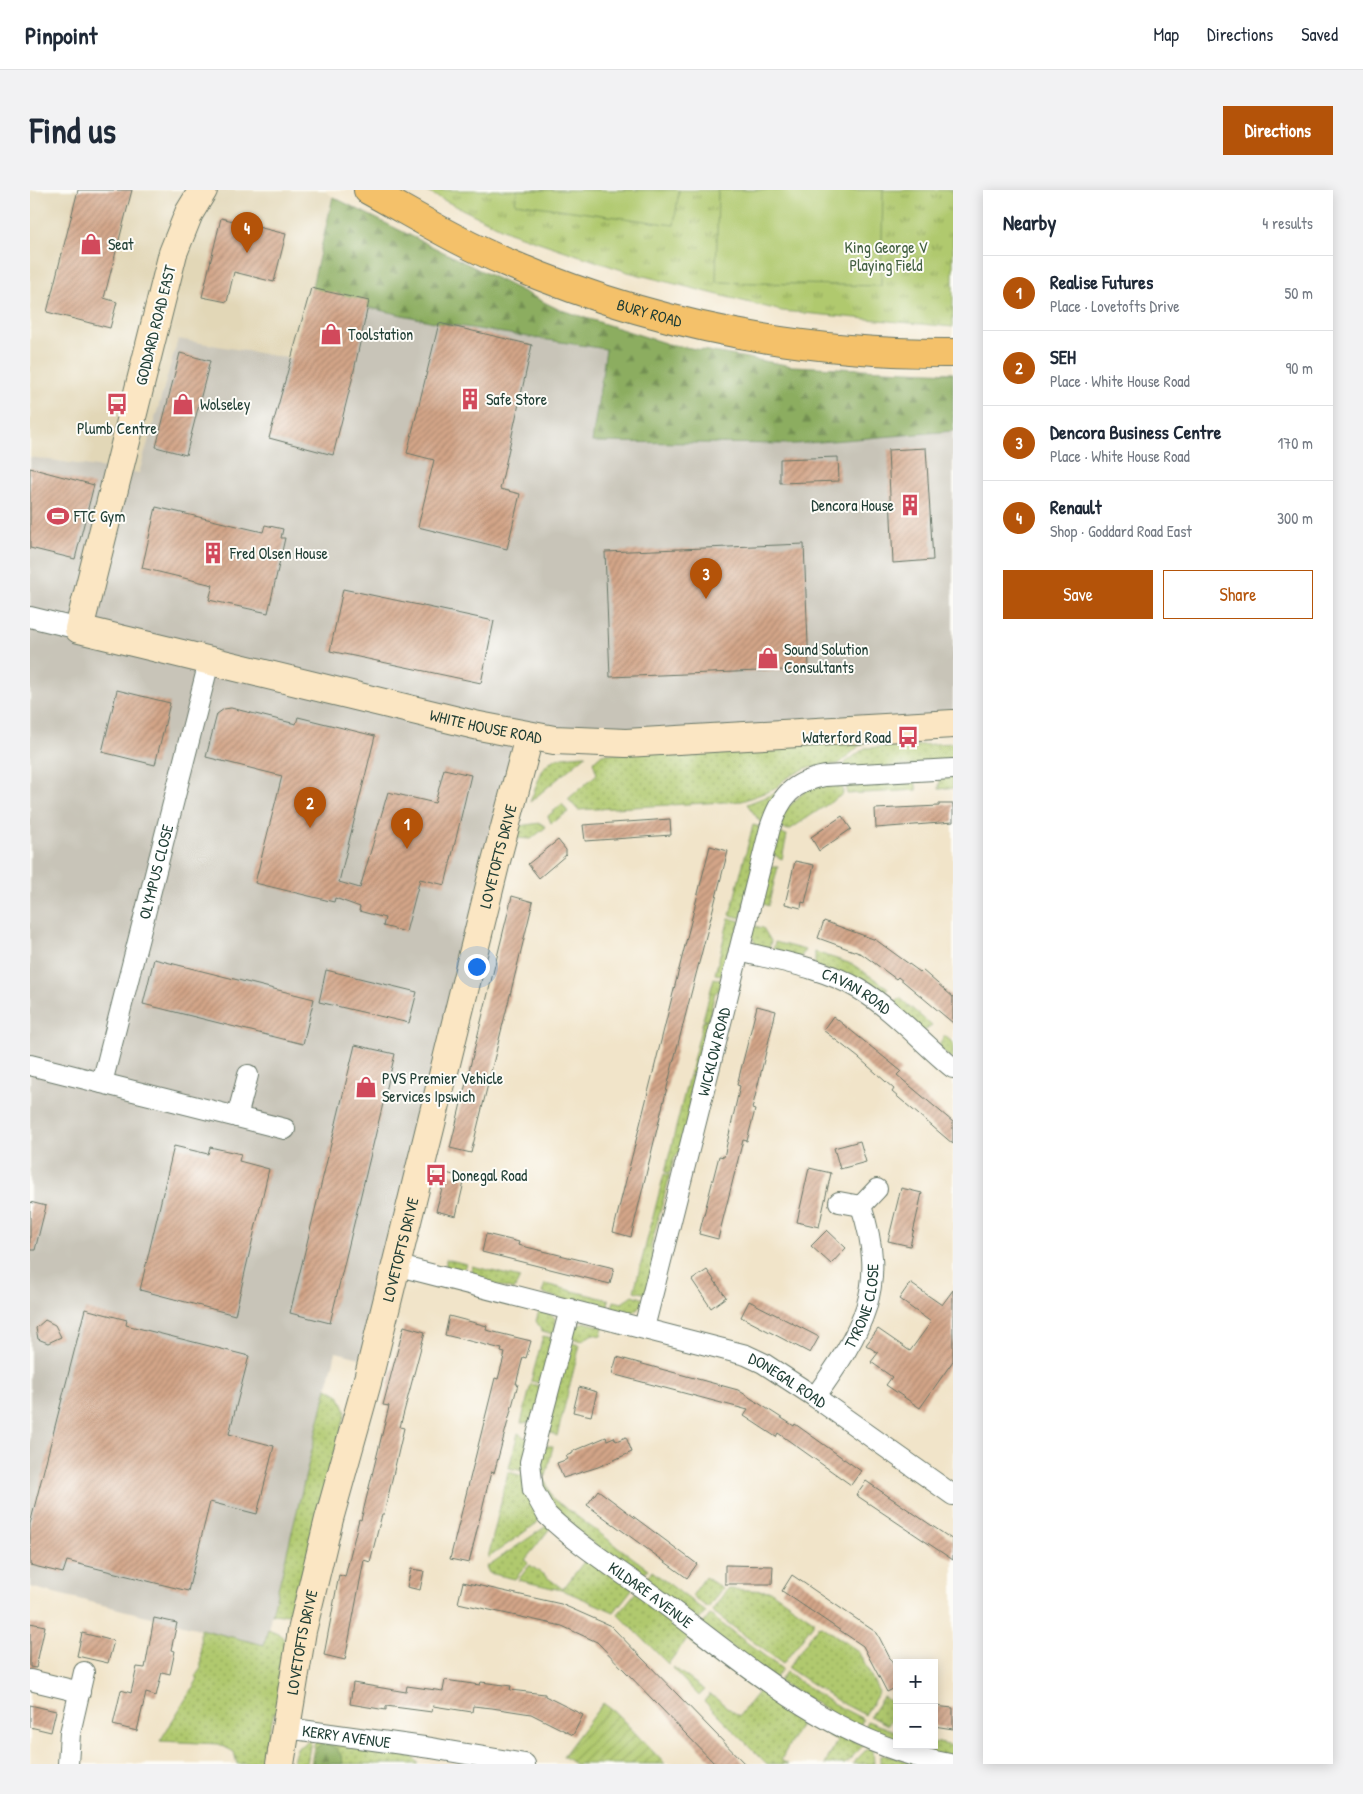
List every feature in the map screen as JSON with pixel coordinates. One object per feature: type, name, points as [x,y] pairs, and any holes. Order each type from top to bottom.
[{"type":"main road","name":"BURY ROAD","points":[[373,192],[465,244],[508,263],[585,293],[674,320],[740,336],[804,345],[874,351],[953,353]]},
{"type":"street","name":"GODDARD ROAD EAST","points":[[79,629],[173,253],[180,190]]},
{"type":"street","name":"GODDARD ROAD EAST","points":[[173,253],[189,213],[203,190]]},
{"type":"street","name":"WHITE HOUSE ROAD","points":[[30,617],[208,662],[529,737],[579,742],[626,743],[953,724]]},
{"type":"street","name":"OLYMPUS CLOSE","points":[[102,1083],[208,662]]},
{"type":"street","name":"LOVETOFTS DRIVE","points":[[280,1764],[302,1631],[329,1519],[368,1378],[529,737]]},
{"type":"street","name":"WICKLOW ROAD","points":[[644,1328],[774,816],[786,794],[799,785],[825,776],[953,769]]},
{"type":"street","name":"CAVAN ROAD","points":[[740,951],[821,972],[850,984],[872,997],[953,1068]]},
{"type":"street","points":[[30,1065],[285,1129]]},
{"type":"street","points":[[237,1117],[248,1075]]},
{"type":"street","points":[[839,1202],[861,1206],[877,1189]]},
{"type":"street","name":"TYRONE CLOSE","points":[[815,1397],[856,1336],[870,1293],[873,1258],[861,1206]]},
{"type":"street","name":"DONEGAL ROAD","points":[[395,1265],[746,1355],[815,1397],[953,1495]]},
{"type":"street","name":"KILDARE AVENUE","points":[[570,1309],[530,1462],[533,1490],[546,1515],[799,1704],[868,1741],[927,1760],[950,1764]]},
{"type":"street","points":[[68,1764],[69,1738],[84,1672]]},
{"type":"street","points":[[30,1680],[80,1692]]},
{"type":"street","name":"KERRY AVENUE","points":[[286,1728],[430,1756],[525,1764]]},
{"type":"shaded area","points":[[30,190],[324,190],[333,197],[312,287],[592,442],[178,339],[139,473],[30,457]]},
{"type":"shaded area","points":[[310,295],[439,323],[606,349],[592,442],[795,444],[953,431],[953,724],[529,738],[372,1361],[336,1352],[264,1645],[30,1587],[30,457],[139,473],[178,339],[293,359]]},
{"type":"green space","name":"King George V Playing Field","points":[[423,190],[953,190],[953,327],[782,311],[628,272],[509,232]]},
{"type":"green space","points":[[517,190],[679,190],[674,225],[515,203]]},
{"type":"green space","points":[[718,190],[883,190],[881,286],[716,282]]},
{"type":"green space","points":[[333,197],[558,309],[668,344],[792,366],[953,373],[953,431],[795,444],[592,442],[606,349],[439,323],[310,295]]},
{"type":"green space","points":[[861,740],[865,744],[859,746],[839,764],[806,768],[785,779],[775,789],[742,801],[578,810],[568,799],[597,774],[593,762],[602,754]]},
{"type":"green space","points":[[953,743],[953,759],[949,759],[949,764],[845,768],[845,763],[865,748]]},
{"type":"green space","points":[[586,755],[530,802],[539,778],[552,760]]},
{"type":"green space","points":[[940,776],[953,776],[953,788],[939,789]]},
{"type":"green space","points":[[914,778],[917,790],[847,794],[846,781]]},
{"type":"green space","points":[[842,781],[843,794],[789,830],[779,828],[782,813],[808,788]]},
{"type":"green space","points":[[783,790],[765,823],[760,822],[747,804]]},
{"type":"green space","points":[[562,804],[568,812],[551,823],[548,816]]},
{"type":"green space","points":[[540,823],[546,827],[531,839],[514,838],[519,826]]},
{"type":"green space","points":[[753,825],[764,828],[741,918],[730,915]]},
{"type":"green space","points":[[778,833],[787,835],[782,859],[770,853]]},
{"type":"green space","points":[[766,867],[778,867],[768,906],[758,901]]},
{"type":"green space","points":[[729,918],[740,921],[728,971],[722,975],[715,974]]},
{"type":"green space","points":[[751,925],[763,928],[771,941],[768,953],[755,942]]},
{"type":"green space","points":[[775,942],[805,950],[799,961],[772,954]]},
{"type":"green space","points":[[815,952],[852,964],[888,988],[878,995],[815,965]]},
{"type":"green space","points":[[714,978],[725,981],[724,987],[715,993],[708,1021],[703,1019]]},
{"type":"green space","points":[[900,998],[932,1026],[921,1033],[895,1003]]},
{"type":"green space","points":[[703,1021],[708,1022],[695,1074],[690,1073]]},
{"type":"green space","points":[[945,1036],[953,1043],[953,1060],[940,1049],[940,1042]]},
{"type":"green space","points":[[689,1075],[695,1076],[689,1096],[692,1114],[683,1147],[674,1159],[670,1173],[665,1172]]},
{"type":"green space","points":[[664,1174],[670,1175],[651,1246],[654,1263],[647,1294],[634,1291]]},
{"type":"green space","points":[[446,1259],[466,1264],[460,1276],[446,1272]]},
{"type":"green space","points":[[472,1266],[520,1278],[514,1290],[473,1279]]},
{"type":"green space","points":[[545,1284],[609,1300],[606,1313],[542,1293]]},
{"type":"green space","points":[[633,1295],[645,1299],[639,1308],[631,1313],[610,1314],[614,1301],[622,1303]]},
{"type":"green space","points":[[539,1311],[549,1314],[554,1318],[556,1324],[554,1334],[543,1332],[536,1321]]},
{"type":"green space","points":[[584,1322],[603,1327],[601,1336],[593,1334],[581,1341],[572,1338],[575,1327]]},
{"type":"green space","points":[[543,1336],[553,1338],[544,1384],[531,1381]]},
{"type":"green space","points":[[571,1343],[580,1345],[557,1436],[545,1430]]},
{"type":"green space","points":[[531,1384],[544,1387],[535,1422],[521,1423]]},
{"type":"green space","points":[[327,1388],[339,1395],[346,1412],[293,1612],[282,1615],[272,1614]]},
{"type":"green space","points":[[518,1433],[530,1441],[523,1471],[509,1468]]},
{"type":"green space","points":[[540,1446],[553,1446],[546,1476],[536,1474]]},
{"type":"green space","points":[[508,1472],[523,1476],[540,1516],[537,1523],[488,1558]]},
{"type":"green space","points":[[536,1479],[545,1480],[552,1498],[648,1569],[640,1579],[558,1517]]},
{"type":"green space","points":[[548,1525],[551,1527],[525,1560],[528,1563],[515,1579],[489,1573],[486,1567]]},
{"type":"green space","points":[[589,1555],[633,1588],[614,1612],[565,1591],[518,1580],[530,1565],[563,1589]]},
{"type":"green space","points":[[652,1571],[706,1612],[697,1622],[644,1581]]},
{"type":"green space","points":[[705,1577],[722,1588],[708,1608],[692,1596]]},
{"type":"green space","points":[[727,1589],[771,1591],[813,1620],[813,1624],[783,1664],[712,1611]]},
{"type":"green space","points":[[637,1591],[701,1638],[700,1649],[687,1639],[668,1664],[618,1614]]},
{"type":"green space","points":[[710,1615],[782,1669],[775,1679],[702,1625]]},
{"type":"green space","points":[[822,1626],[858,1651],[879,1692],[865,1715],[838,1701],[788,1668],[817,1627]]},
{"type":"green space","points":[[200,1629],[264,1645],[268,1629],[280,1634],[286,1643],[279,1713],[274,1713],[260,1764],[237,1764],[234,1752],[219,1744],[160,1741],[198,1679],[195,1677],[201,1668]]},
{"type":"green space","points":[[722,1654],[812,1719],[812,1727],[801,1722],[781,1760],[788,1764],[767,1764],[704,1701],[710,1694],[739,1716],[758,1692],[713,1658]]},
{"type":"green space","points":[[673,1667],[705,1690],[699,1696]]},
{"type":"green space","points":[[786,1672],[830,1702],[863,1719],[859,1728],[779,1682]]},
{"type":"green space","points":[[883,1697],[893,1703],[893,1717],[888,1725],[870,1716]]},
{"type":"green space","points":[[603,1703],[615,1712],[665,1764],[575,1764],[563,1756]]},
{"type":"green space","points":[[867,1721],[893,1731],[893,1743],[863,1730]]},
{"type":"green space","points":[[835,1732],[863,1746],[845,1764],[825,1764],[837,1741],[828,1736]]},
{"type":"green space","points":[[311,1740],[307,1764],[292,1764],[297,1748]]},
{"type":"green space","points":[[315,1740],[411,1754],[419,1764],[311,1764]]},
{"type":"green space","points":[[938,1743],[953,1746],[953,1759],[914,1749],[938,1749]]},
{"type":"green space","points":[[321,1744],[330,1745],[336,1749],[341,1756],[343,1764],[313,1764],[316,1748]]},
{"type":"green space","points":[[868,1748],[873,1750],[874,1764],[852,1764]]},
{"type":"green space","points":[[884,1754],[918,1764],[880,1764],[880,1757]]},
{"type":"building","name":"Seat","points":[[78,190],[132,190],[104,298],[117,302],[110,328],[47,312]]},
{"type":"building","points":[[221,218],[286,234],[274,282],[234,272],[227,302],[202,297]]},
{"type":"building","points":[[311,288],[369,301],[333,455],[269,438]]},
{"type":"building","name":"Safe Store","points":[[439,323],[532,345],[500,489],[520,494],[507,549],[418,527],[434,460],[407,453]]},
{"type":"building","name":"Wolseley","points":[[180,353],[210,361],[186,455],[156,447]]},
{"type":"building","name":"Dencora House","points":[[926,448],[933,560],[893,563],[888,450]]},
{"type":"building","points":[[838,457],[839,481],[780,483],[780,459]]},
{"type":"building","name":"FTC Gym","points":[[30,468],[94,485],[75,559],[30,548]]},
{"type":"building","name":"Fred Olsen House","points":[[156,507],[263,532],[265,525],[283,529],[281,538],[285,538],[268,613],[209,600],[213,585],[142,568]]},
{"type":"building","points":[[804,544],[809,669],[610,677],[605,552]]},
{"type":"building","points":[[343,589],[494,621],[481,683],[330,651]]},
{"type":"building","points":[[117,690],[170,703],[155,765],[102,752]]},
{"type":"building","points":[[231,708],[296,724],[298,717],[375,736],[339,882],[360,888],[388,792],[435,803],[444,769],[471,775],[445,885],[420,879],[406,932],[383,926],[385,918],[359,911],[360,907],[335,898],[334,902],[255,883],[282,776],[206,757],[217,714],[224,709]]},
{"type":"building","points":[[939,804],[953,804],[953,822],[876,828],[875,809],[939,806]]},
{"type":"building","points":[[842,816],[851,829],[819,851],[811,837]]},
{"type":"building","points":[[670,819],[671,835],[585,841],[583,825]]},
{"type":"building","points":[[558,840],[566,850],[566,855],[539,878],[528,864]]},
{"type":"building","points":[[710,846],[728,851],[671,1071],[631,1237],[613,1232]]},
{"type":"building","points":[[795,861],[814,865],[805,903],[802,902],[801,908],[785,904]]},
{"type":"building","points":[[512,896],[533,902],[471,1153],[450,1148]]},
{"type":"building","points":[[824,921],[876,940],[920,972],[922,970],[953,997],[953,1023],[898,977],[896,979],[862,954],[818,938]]},
{"type":"building","points":[[154,959],[314,999],[303,1044],[143,1004]]},
{"type":"building","points":[[326,970],[417,992],[409,1023],[319,1002]]},
{"type":"building","points":[[757,1006],[776,1011],[752,1109],[755,1110],[747,1141],[743,1140],[718,1239],[699,1234],[719,1156],[724,1157],[740,1086],[737,1085]]},
{"type":"building","points":[[833,1016],[901,1071],[897,1075],[953,1122],[953,1144],[892,1092],[894,1089],[859,1058],[823,1030]]},
{"type":"building","points":[[355,1045],[395,1054],[330,1323],[290,1313]]},
{"type":"building","points":[[860,1141],[866,1162],[840,1169],[834,1148]]},
{"type":"building","points":[[174,1146],[208,1154],[210,1147],[241,1154],[239,1161],[269,1169],[235,1315],[140,1290]]},
{"type":"building","points":[[809,1168],[831,1173],[819,1227],[797,1222]]},
{"type":"building","points":[[446,1173],[465,1178],[456,1216],[436,1211]]},
{"type":"building","points":[[901,1188],[922,1193],[910,1246],[888,1241]]},
{"type":"building","points":[[30,1202],[46,1206],[35,1250],[30,1250]]},
{"type":"building","points":[[827,1230],[846,1248],[831,1264],[811,1246]]},
{"type":"building","points":[[486,1234],[519,1242],[518,1245],[614,1268],[610,1284],[482,1252]]},
{"type":"building","points":[[707,1270],[726,1297],[711,1308],[692,1280]]},
{"type":"building","points":[[910,1283],[942,1305],[953,1290],[953,1361],[920,1408],[886,1385],[892,1377],[871,1362],[878,1353],[866,1345],[878,1329],[910,1351],[931,1322],[899,1299]]},
{"type":"building","points":[[749,1301],[819,1337],[810,1353],[741,1317]]},
{"type":"building","points":[[85,1309],[127,1320],[126,1325],[249,1356],[229,1434],[274,1446],[257,1514],[210,1502],[188,1591],[67,1561],[63,1573],[30,1565],[30,1524]]},
{"type":"building","points":[[449,1316],[487,1326],[486,1330],[531,1341],[526,1358],[523,1357],[516,1384],[518,1384],[494,1473],[491,1472],[469,1563],[450,1559],[495,1378],[498,1379],[505,1353],[501,1352],[502,1349],[445,1335]]},
{"type":"building","points":[[45,1320],[55,1325],[61,1337],[48,1343],[38,1339],[36,1328]]},
{"type":"building","points":[[404,1326],[425,1332],[400,1427],[404,1428],[384,1514],[382,1514],[370,1562],[364,1560],[345,1660],[324,1655],[339,1575],[345,1577],[389,1406],[383,1405]]},
{"type":"building","points":[[617,1357],[738,1390],[794,1426],[795,1424],[861,1471],[851,1485],[778,1433],[776,1437],[744,1416],[748,1410],[612,1374]]},
{"type":"building","points":[[579,1387],[597,1392],[591,1416],[573,1412]]},
{"type":"building","points":[[606,1437],[607,1440],[614,1437],[616,1441],[626,1437],[632,1452],[598,1467],[563,1478],[557,1463],[568,1459],[566,1456],[573,1453],[573,1451]]},
{"type":"building","points":[[866,1481],[953,1540],[953,1560],[856,1495]]},
{"type":"building","points":[[598,1490],[697,1564],[687,1578],[587,1505]]},
{"type":"building","points":[[725,1565],[773,1566],[772,1584],[725,1584]]},
{"type":"building","points":[[411,1569],[424,1571],[420,1590],[407,1587]]},
{"type":"building","points":[[792,1575],[877,1633],[893,1664],[893,1689],[887,1692],[863,1646],[782,1591]]},
{"type":"building","points":[[463,1582],[561,1604],[611,1626],[745,1764],[715,1764],[597,1642],[562,1626],[458,1603]]},
{"type":"building","points":[[154,1618],[177,1623],[171,1650],[175,1651],[170,1674],[162,1672],[156,1696],[146,1693],[137,1731],[113,1725],[121,1690],[131,1693],[137,1667],[145,1668]]},
{"type":"building","points":[[30,1623],[45,1626],[36,1668],[30,1667]]},
{"type":"building","points":[[82,1633],[114,1641],[108,1663],[77,1656]]},
{"type":"building","points":[[445,1680],[480,1685],[481,1682],[511,1686],[510,1690],[545,1694],[545,1696],[583,1715],[573,1735],[531,1714],[492,1708],[473,1706],[472,1712],[433,1706],[432,1712],[386,1706],[386,1710],[350,1704],[353,1683],[406,1692],[407,1686],[443,1691]]},
{"type":"building","points":[[30,1705],[56,1711],[51,1732],[30,1727]]},
{"type":"building","points":[[938,1706],[953,1708],[953,1729],[938,1727]]},
{"type":"place","name":"Seat","points":[[91,244]]},
{"type":"place","name":"Renault","points":[[247,253]]},
{"type":"place","name":"Toolstation","points":[[331,334]]},
{"type":"place","name":"Safe Store","points":[[470,399]]},
{"type":"place","name":"Plumb Centre","points":[[117,404]]},
{"type":"place","name":"Wolseley","points":[[183,404]]},
{"type":"place","name":"Dencora House","points":[[910,505]]},
{"type":"place","name":"FTC Gym","points":[[58,516]]},
{"type":"place","name":"Fred Olsen House","points":[[213,553]]},
{"type":"place","name":"Dencora Business Centre","points":[[706,599]]},
{"type":"place","name":"Sound Solution Consultants","points":[[768,658]]},
{"type":"place","name":"Waterford Road","points":[[908,737]]},
{"type":"place","name":"SEH","points":[[310,828]]},
{"type":"place","name":"Realise Futures","points":[[407,849]]},
{"type":"place","name":"PVS Premier Vehicle Services Ipswich","points":[[366,1087]]},
{"type":"place","name":"Donegal Road","points":[[436,1175]]}]
